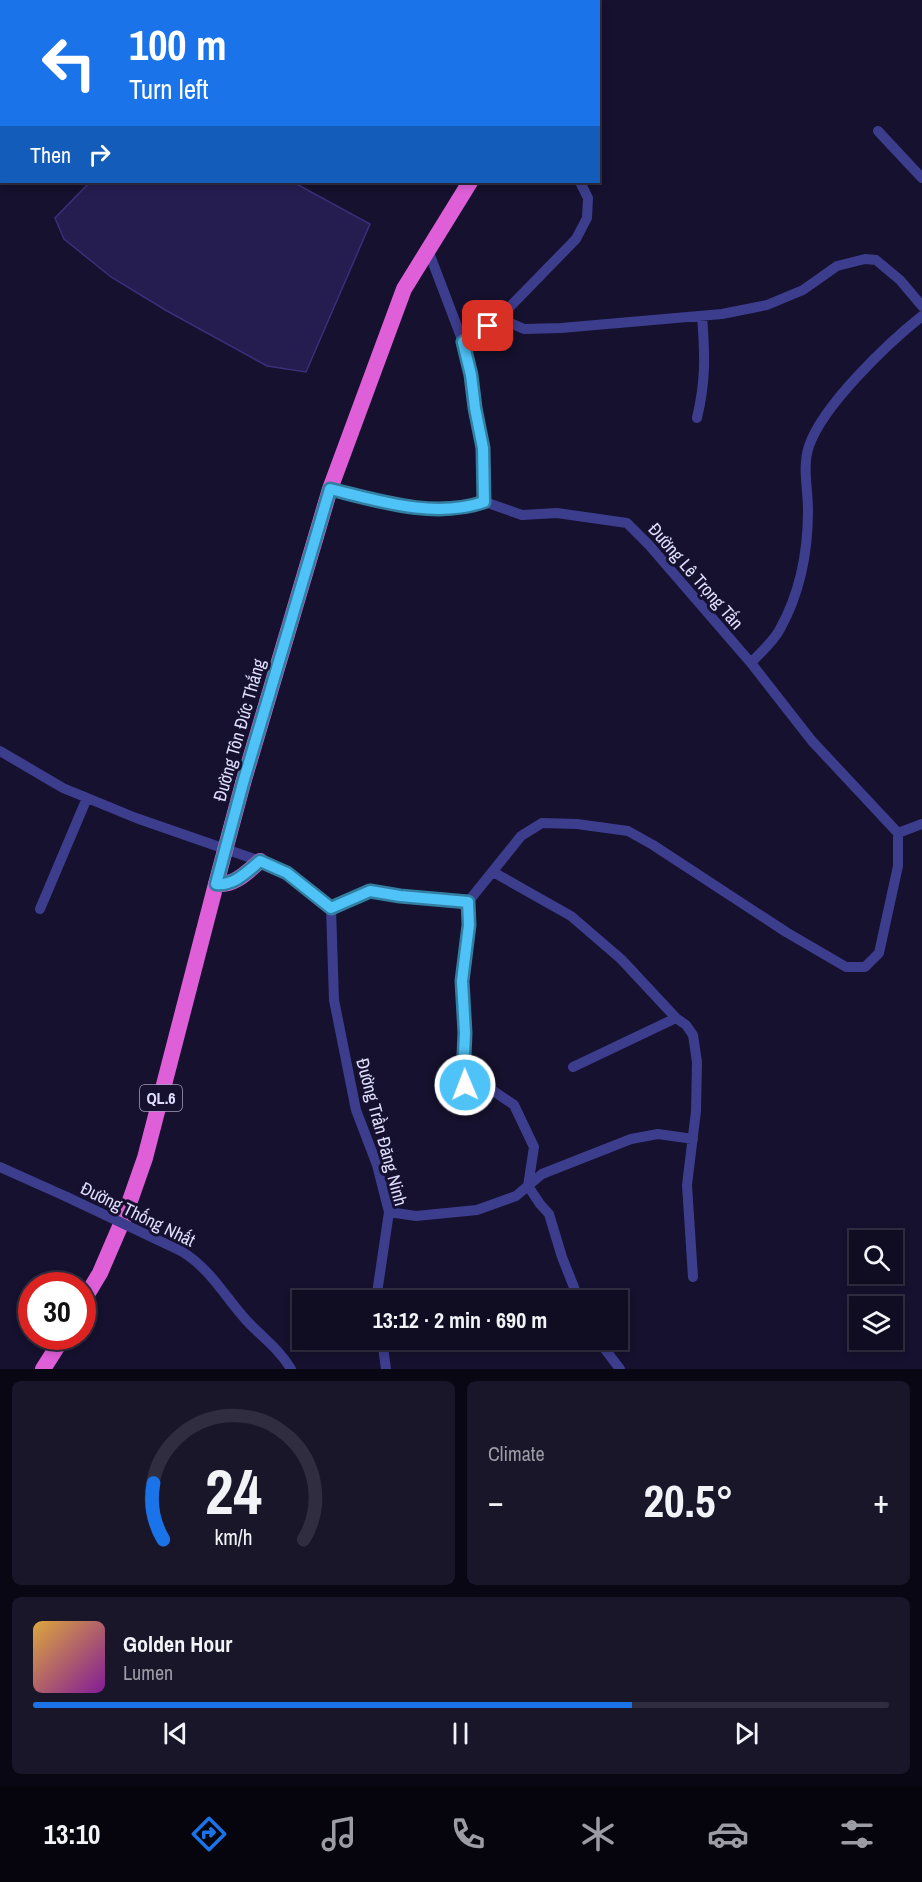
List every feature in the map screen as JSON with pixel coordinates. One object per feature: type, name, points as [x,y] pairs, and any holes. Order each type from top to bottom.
[{"type":"highway","name":"Đường Tôn Đức Thắng","points":[[96,1278],[125,1215],[145,1158],[243,783],[330,489],[404,289],[469,183]]},
{"type":"highway","points":[[216,884],[226,885],[236,880],[260,861]]},
{"type":"highway","points":[[43,1369],[55,1350]]},
{"type":"street","points":[[878,131],[922,178]]},
{"type":"street","points":[[463,342],[499,318],[576,239],[587,218],[588,198],[580,183]]},
{"type":"street","points":[[330,489],[404,507],[465,509],[484,502],[483,448],[471,375],[463,342],[428,250]]},
{"type":"street","points":[[499,318],[524,329],[702,316],[767,305],[803,290],[837,266],[865,259],[876,260],[892,273],[922,306]]},
{"type":"street","points":[[697,418],[703,391],[706,359],[702,316]]},
{"type":"street","points":[[751,663],[780,631],[800,582],[808,510],[805,471],[809,447],[818,427],[838,398],[895,337],[922,316]]},
{"type":"street","name":"Đường Lê Trọng Tấn","points":[[484,502],[522,514],[557,513],[627,522],[649,544],[751,663],[812,741],[898,833]]},
{"type":"street","points":[[0,751],[63,788],[136,818],[260,861],[287,873],[331,908],[370,891],[468,902]]},
{"type":"street","points":[[40,909],[87,798]]},
{"type":"street","points":[[575,1290],[561,1257],[549,1214],[528,1186],[534,1147],[514,1105],[492,1090],[476,1090],[465,1085],[462,981],[469,925],[468,902],[521,836],[542,823],[577,824],[628,831],[846,968],[865,967],[879,953],[898,866],[898,833],[922,824]]},
{"type":"street","points":[[493,872],[571,916],[621,959],[693,1035],[697,1062],[697,1092],[687,1185],[693,1277]]},
{"type":"street","name":"Đường Trần Đăng Ninh","points":[[331,908],[334,1000],[356,1110],[376,1165],[389,1212],[377,1290]]},
{"type":"street","points":[[573,1067],[676,1018]]},
{"type":"street","points":[[389,1212],[416,1216],[477,1210],[516,1196],[542,1174],[631,1139],[658,1134],[693,1139]]},
{"type":"street","name":"Đường Thống Nhất","points":[[0,1167],[195,1259],[246,1320],[282,1354],[291,1369]]},
{"type":"street","points":[[383,1350],[386,1369]]},
{"type":"street","points":[[606,1350],[620,1369]]},
{"type":"building","points":[[89,183],[295,183],[370,224],[306,372],[267,366],[111,277],[64,239],[55,218]]},
{"type":"route","points":[[465,1085],[462,981],[469,925],[468,902],[370,891],[331,908],[287,873],[260,861],[236,880],[226,885],[216,884],[243,783],[330,489],[404,507],[465,509],[484,502],[483,448],[463,342],[488,326]]}]
